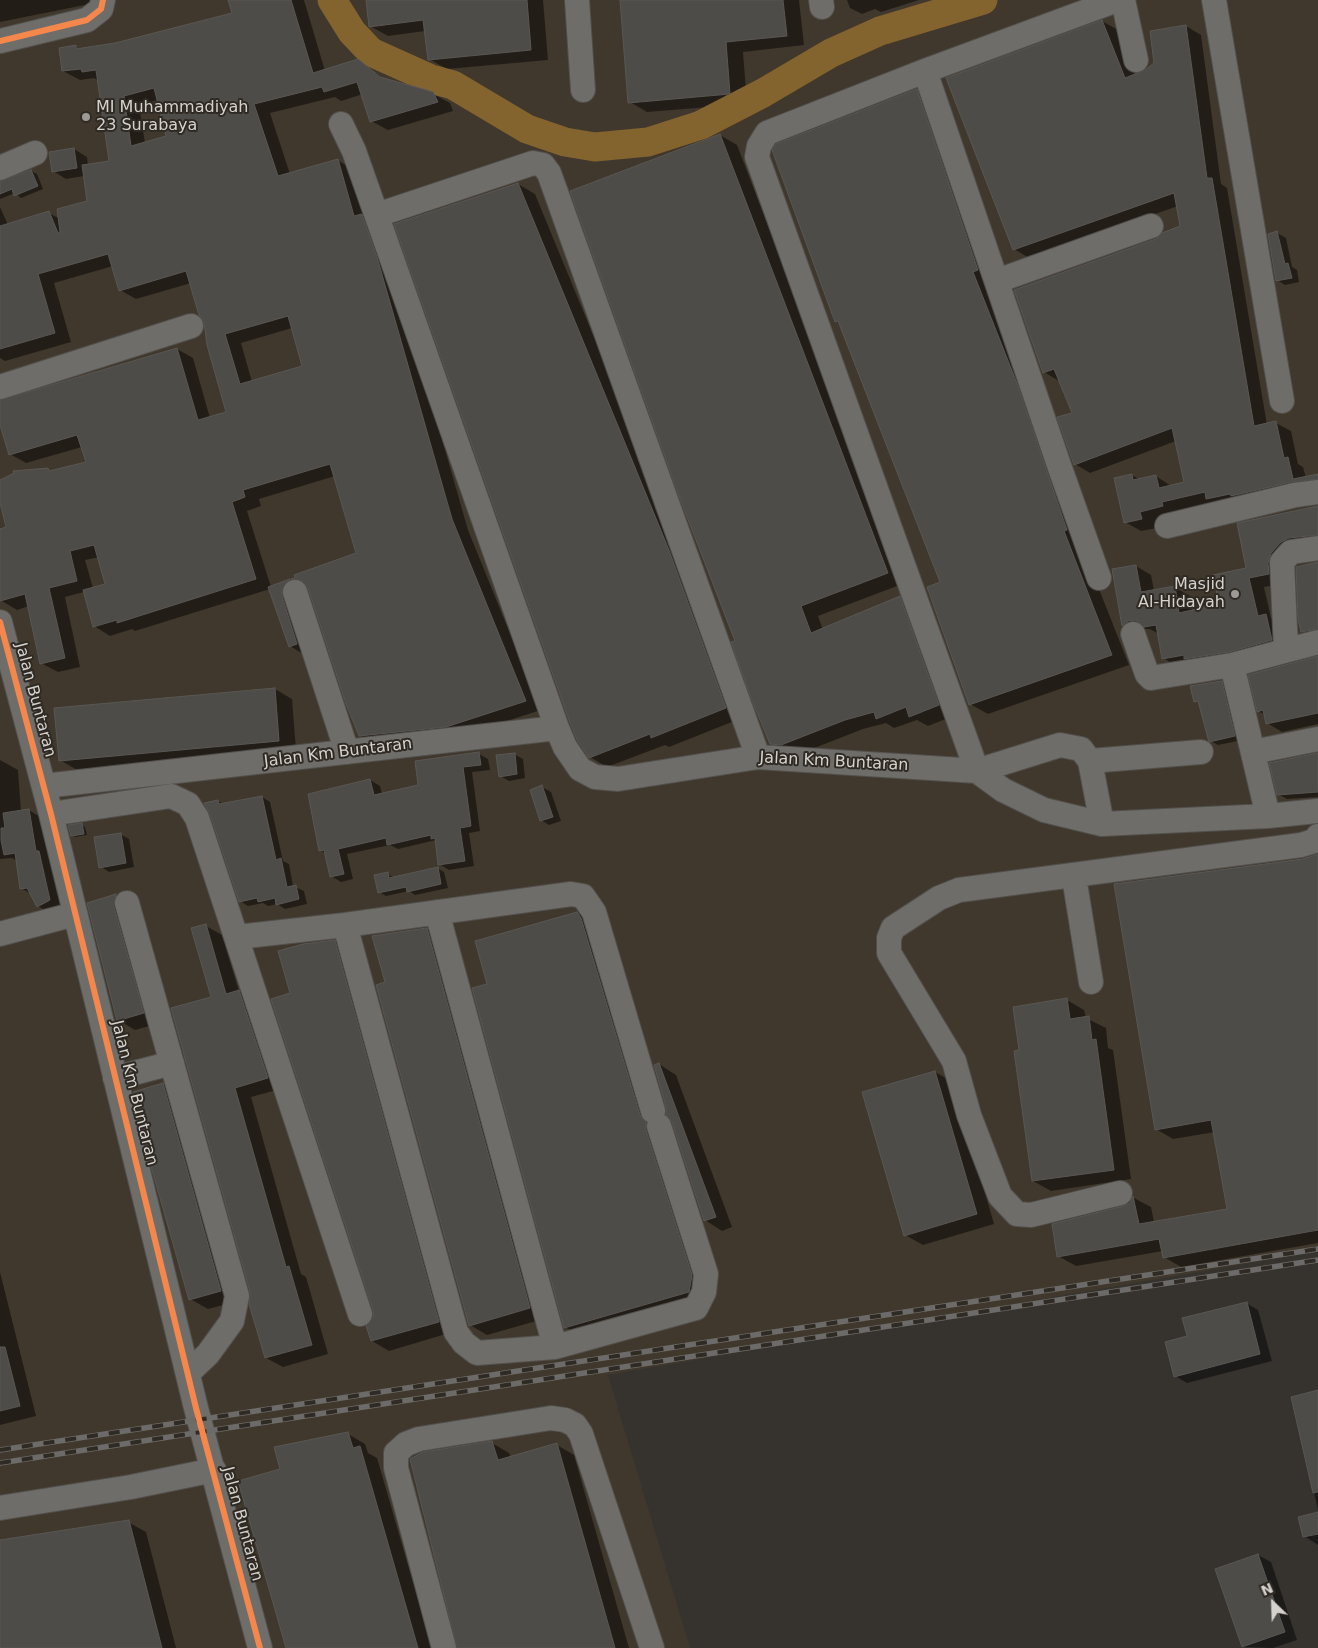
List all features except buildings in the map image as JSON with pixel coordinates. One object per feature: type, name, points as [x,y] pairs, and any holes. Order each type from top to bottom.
[{"type":"street","points":[[577,0],[583,90]]},
{"type":"street","points":[[1117,0],[926,71],[768,133],[759,146],[757,157],[977,771],[1003,790],[1044,810],[1102,824],[1268,816],[1318,811]]},
{"type":"street","points":[[1123,0],[1136,60]]},
{"type":"street","points":[[1214,0],[1282,401]]},
{"type":"street","points":[[0,41],[78,24],[100,7]]},
{"type":"street","points":[[926,71],[1060,468],[1100,578]]},
{"type":"street","points":[[341,124],[354,151],[557,728]]},
{"type":"street","points":[[0,168],[35,153]]},
{"type":"street","points":[[377,216],[533,163],[543,165],[550,172],[758,757]]},
{"type":"street","points":[[997,281],[1151,226]]},
{"type":"street","points":[[0,387],[191,326]]},
{"type":"street","points":[[1167,526],[1295,495],[1318,492]]},
{"type":"street","points":[[1286,650],[1282,562],[1291,552],[1318,548]]},
{"type":"street","points":[[295,592],[347,752]]},
{"type":"street","name":"Jalan Buntaran","points":[[0,622],[7,673],[44,786]]},
{"type":"street","points":[[1133,634],[1147,674],[1151,678],[1232,666],[1318,642]]},
{"type":"street","points":[[1232,666],[1268,816]]},
{"type":"street","name":"Jalan Km Buntaran","points":[[196,1408],[44,786],[557,728],[565,747],[580,769],[596,777],[618,779],[758,757],[977,771],[1060,745],[1080,749],[1090,761]]},
{"type":"street","points":[[1253,752],[1318,739]]},
{"type":"street","points":[[1102,824],[1090,761],[1201,752]]},
{"type":"street","points":[[51,814],[171,796],[188,804],[197,818],[360,1314]]},
{"type":"street","points":[[1120,1193],[1031,1215],[1017,1214],[1000,1196],[969,1115],[954,1061],[889,953],[889,938],[893,928],[939,898],[959,890],[978,886],[1074,877],[1302,845],[1314,841],[1318,836]]},
{"type":"street","points":[[1074,877],[1091,982]]},
{"type":"street","points":[[237,938],[571,894],[583,896],[594,912],[656,1119],[706,1274],[704,1292],[696,1308],[555,1347],[477,1353],[464,1343],[456,1332],[344,925]]},
{"type":"street","points":[[127,903],[237,1296],[232,1321],[208,1354],[188,1373]]},
{"type":"street","points":[[437,912],[555,1347]]},
{"type":"street","points":[[2,929],[75,914]]},
{"type":"street","points":[[115,1078],[172,1063]]},
{"type":"street","name":"Jalan Buntaran","points":[[196,1408],[260,1648]]},
{"type":"street","points":[[444,1648],[396,1468],[396,1454],[406,1444],[418,1439],[551,1418],[565,1420],[575,1425],[581,1434],[652,1648]]},
{"type":"street","points":[[0,1508],[131,1487],[214,1470]]},
{"type":"shaded area","points":[[0,0],[1318,0],[1318,1251],[608,1375],[690,1648],[0,1648]]},
{"type":"waterway","points":[[332,0],[352,32],[371,52],[431,79],[453,85],[527,129],[565,142],[595,147],[648,142],[701,125],[763,93],[831,53],[880,31],[983,0]]},
{"type":"railway","points":[[0,1450],[1318,1249]]},
{"type":"railway","points":[[0,1463],[1318,1260]]},
{"type":"cycle path","points":[[0,41],[87,20],[101,9],[103,0]]},
{"type":"cycle path","points":[[0,622],[51,814],[196,1408],[260,1648]]},
{"type":"place","name":"MI Muhammadiyah 23 Surabaya","points":[[86,117]]},
{"type":"place","name":"Masjid Al-Hidayah","points":[[1235,594]]}]
